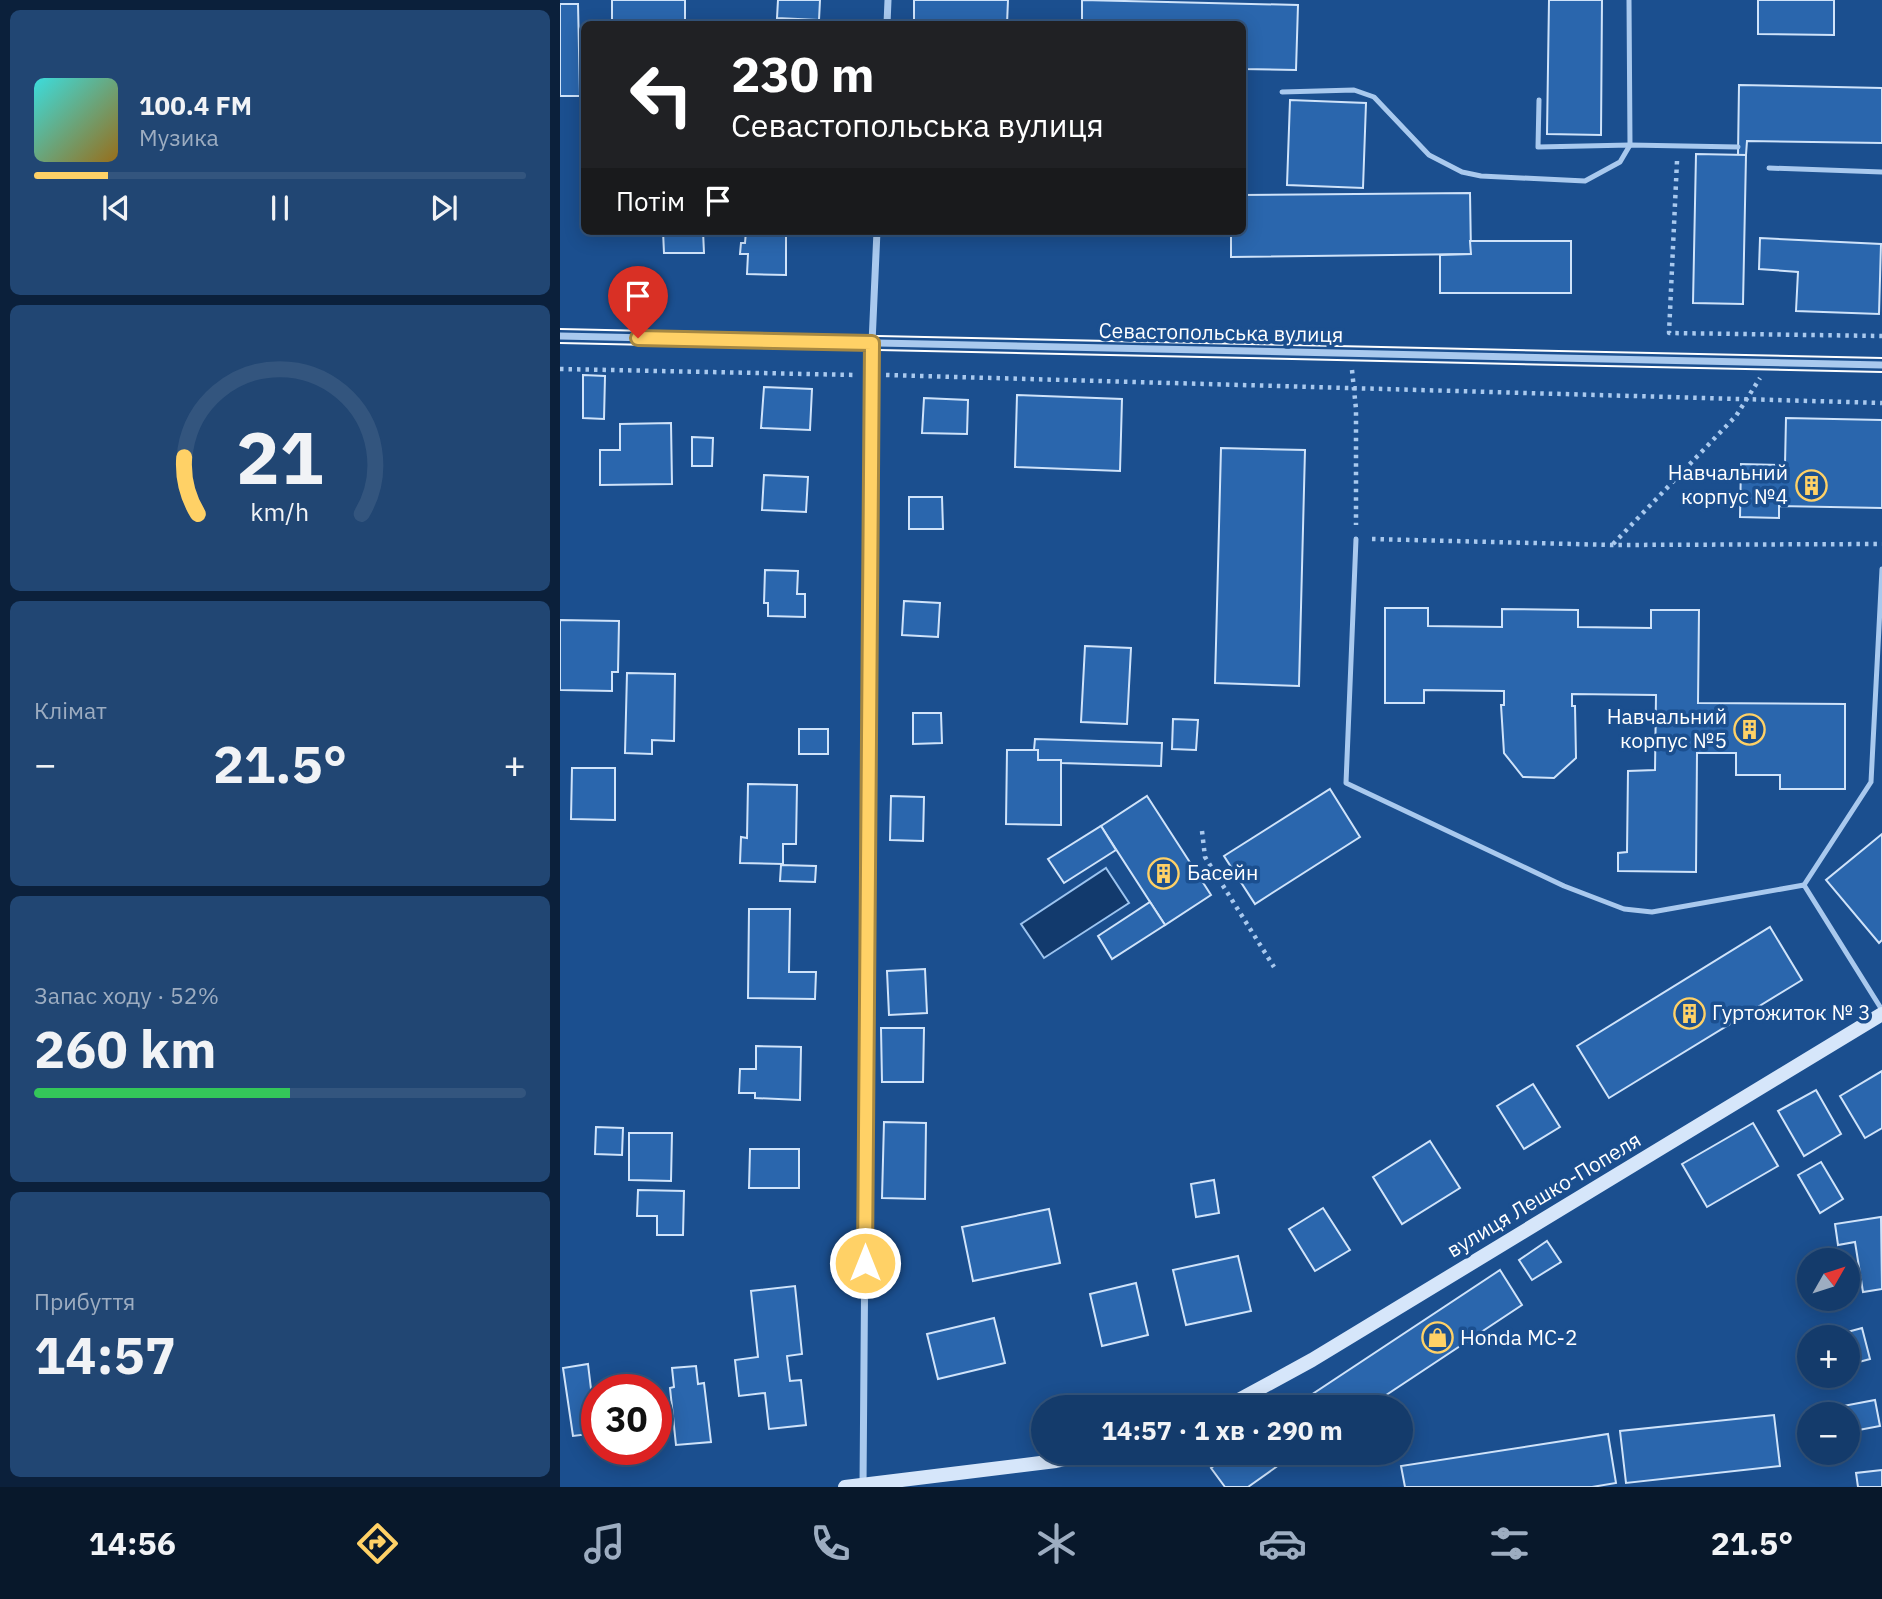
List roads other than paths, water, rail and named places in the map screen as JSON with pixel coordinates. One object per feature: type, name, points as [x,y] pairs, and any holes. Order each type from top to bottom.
[{"type":"main road","name":"вулиця Лешко-Попеля","points":[[1248,1395],[1312,1360],[1882,1012]]},
{"type":"main road","points":[[845,1487],[1031,1464]]},
{"type":"street","points":[[887,21],[888,0]]},
{"type":"street","points":[[863,1486],[872,343],[877,235]]},
{"type":"street","name":"Севастопольська вулиця","points":[[560,336],[1882,365]]},
{"type":"lane","points":[[1282,92],[1354,90],[1374,97],[1429,155],[1462,172],[1481,176],[1585,181],[1620,162],[1629,145],[1629,0]]},
{"type":"lane","points":[[1539,100],[1538,147],[1738,146]]},
{"type":"lane","points":[[1769,168],[1882,172]]},
{"type":"lane","points":[[1356,539],[1346,783],[1563,886],[1624,909],[1652,912],[1804,885],[1871,782],[1882,569]]},
{"type":"lane","points":[[1804,885],[1882,1012]]},
{"type":"water","points":[[1106,868],[1129,903],[1044,958],[1021,924]]},
{"type":"tram line","points":[[560,329],[1882,358]]},
{"type":"tram line","points":[[560,343],[1882,372]]},
{"type":"place","name":"Навчальний корпус №4","points":[[1811,485]]},
{"type":"place","name":"Навчальний корпус №5","points":[[1750,729]]},
{"type":"place","name":"Басейн","points":[[1164,873]]},
{"type":"place","name":"Гуртожиток № 3","points":[[1689,1013]]},
{"type":"place","name":"Honda МС-2","points":[[1437,1338]]}]
